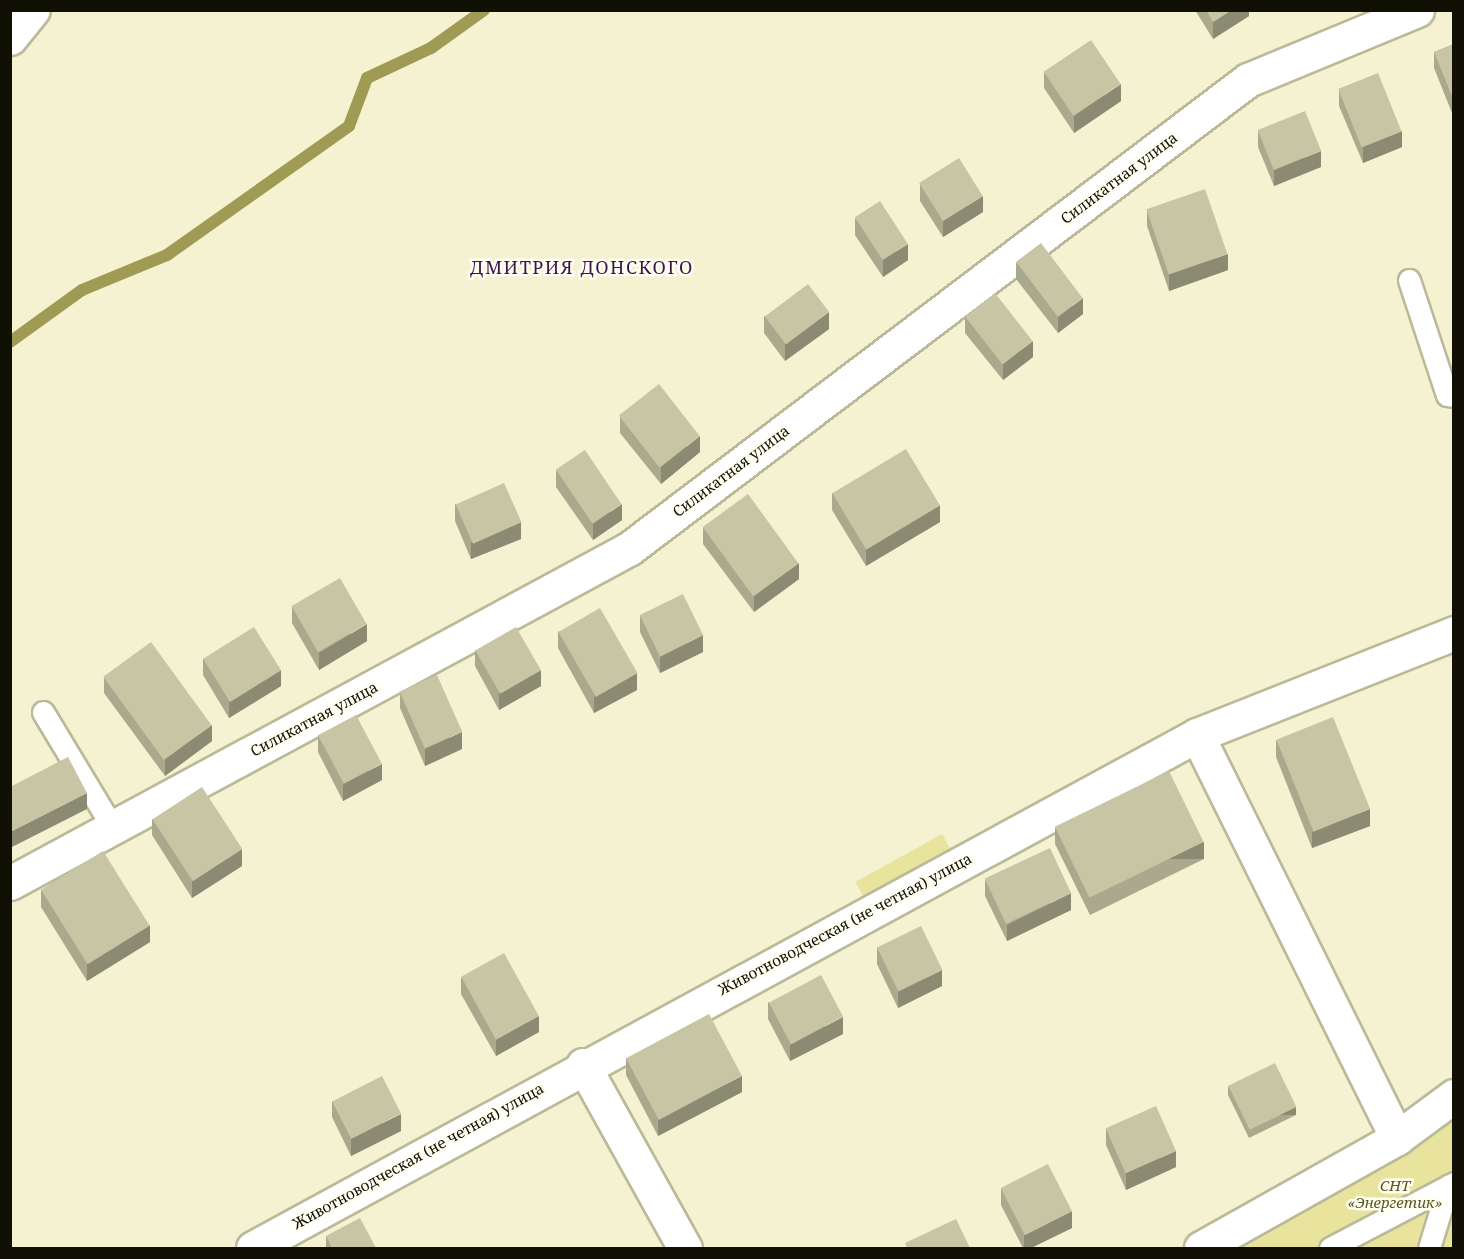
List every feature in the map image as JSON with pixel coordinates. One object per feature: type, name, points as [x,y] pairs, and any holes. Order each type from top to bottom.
[{"type":"street","points":[[10,38],[33,10]]},
{"type":"street","name":"Силикатная улица","points":[[10,883],[630,548],[1248,80],[1417,10]]},
{"type":"street","name":"Животноводческая (не четная) улица","points":[[253,1248],[582,1065],[1197,735],[1454,633]]},
{"type":"street","points":[[1197,735],[1397,1138]]},
{"type":"street","points":[[582,1065],[685,1248]]},
{"type":"street","points":[[1201,1248],[1397,1138],[1454,1096]]},
{"type":"lane","points":[[1409,280],[1447,395],[1454,396]]},
{"type":"lane","points":[[43,712],[113,828]]},
{"type":"lane","points":[[1330,1248],[1451,1185]]},
{"type":"lane","points":[[1429,1248],[1451,1185]]},
{"type":"green space","points":[[942,834],[954,856],[868,904],[855,882]]},
{"type":"green space","name":"СНТ «Энергетик»","points":[[1453,1100],[1453,1248],[1183,1248]]},
{"type":"building","points":[[1206,10],[1232,10],[1213,22]]},
{"type":"building","points":[[1091,40],[1121,84],[1073,116],[1044,72]]},
{"type":"building","points":[[1454,44],[1454,101],[1434,52]]},
{"type":"building","points":[[1378,73],[1402,131],[1362,148],[1338,89]]},
{"type":"building","points":[[1305,111],[1321,151],[1274,170],[1258,130]]},
{"type":"building","points":[[959,158],[983,196],[943,221],[919,183]]},
{"type":"building","points":[[1205,189],[1227,254],[1169,274],[1146,209]]},
{"type":"building","points":[[880,201],[908,244],[883,260],[855,217]]},
{"type":"building","points":[[1041,243],[1083,298],[1058,317],[1016,262]]},
{"type":"building","points":[[808,284],[829,312],[786,344],[765,316]]},
{"type":"building","points":[[995,293],[1033,341],[1003,364],[965,316]]},
{"type":"building","points":[[659,384],[700,436],[659,467],[619,415]]},
{"type":"building","points":[[906,449],[940,506],[866,550],[832,493]]},
{"type":"building","points":[[585,450],[621,504],[592,523],[556,470]]},
{"type":"building","points":[[504,483],[521,522],[473,544],[456,505]]},
{"type":"building","points":[[748,494],[799,564],[753,596],[703,527]]},
{"type":"building","points":[[340,578],[367,624],[318,652],[292,606]]},
{"type":"building","points":[[683,594],[703,635],[660,656],[640,615]]},
{"type":"building","points":[[600,608],[638,673],[596,697],[558,632]]},
{"type":"building","points":[[254,627],[281,670],[230,702],[203,659]]},
{"type":"building","points":[[516,627],[541,670],[500,694],[475,650]]},
{"type":"building","points":[[151,642],[212,725],[164,760],[103,677]]},
{"type":"building","points":[[437,675],[462,732],[425,748],[400,692]]},
{"type":"building","points":[[356,715],[382,764],[344,784],[318,735]]},
{"type":"building","points":[[1333,717],[1370,809],[1314,832],[1276,740]]},
{"type":"building","points":[[68,757],[87,793],[10,832],[10,787]]},
{"type":"building","points":[[1169,771],[1204,842],[1089,898],[1055,827]]},
{"type":"building","points":[[202,787],[242,849],[193,881],[153,819]]},
{"type":"building","points":[[1050,848],[1071,893],[1006,924],[985,878]]},
{"type":"building","points":[[103,851],[150,926],[88,964],[41,890]]},
{"type":"building","points":[[921,926],[942,970],[898,992],[877,947]]},
{"type":"building","points":[[504,953],[539,1016],[496,1040],[461,977]]},
{"type":"building","points":[[821,975],[843,1016],[791,1044],[769,1003]]},
{"type":"building","points":[[709,1014],[742,1076],[659,1120],[626,1058]]},
{"type":"building","points":[[1275,1063],[1296,1107],[1250,1130],[1228,1086]]},
{"type":"building","points":[[382,1076],[401,1113],[351,1139],[332,1101]]},
{"type":"building","points":[[1156,1106],[1176,1151],[1126,1173],[1106,1128]]},
{"type":"building","points":[[1048,1164],[1072,1211],[1025,1235],[1001,1188]]},
{"type":"building","points":[[360,1218],[376,1248],[332,1248],[326,1236]]},
{"type":"building","points":[[956,1219],[970,1248],[907,1248],[905,1243]]},
{"type":"waterway","points":[[10,342],[82,290],[167,255],[349,126],[367,78],[431,48],[484,10]]},
{"type":"district","name":"ДМИТРИЯ ДОНСКОГО","points":[[582,267]]}]
